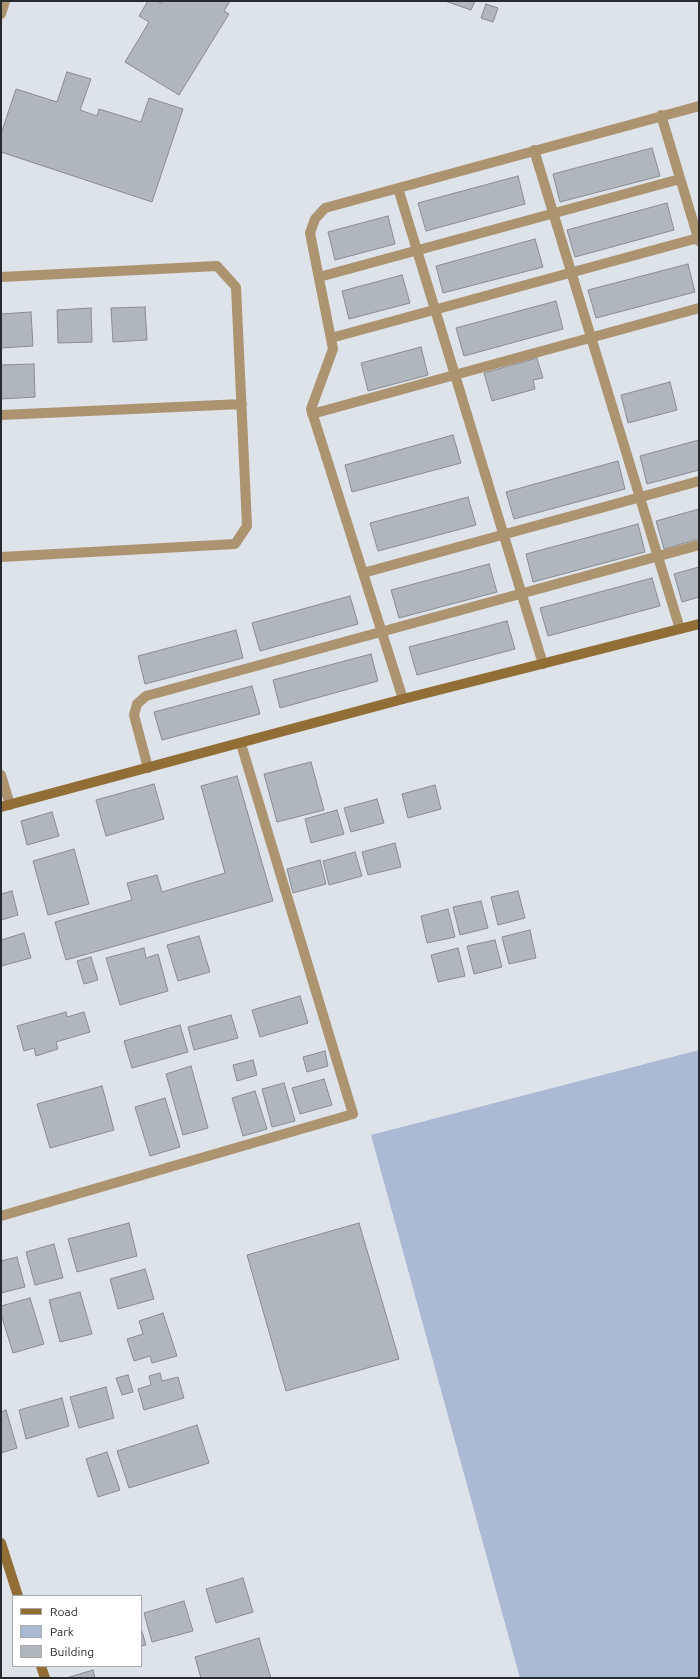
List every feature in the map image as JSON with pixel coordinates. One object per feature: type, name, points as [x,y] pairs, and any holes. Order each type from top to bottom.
[{"type":"street","points":[[1,14],[5,1]]},
{"type":"street","points":[[403,699],[311,409],[333,349],[310,233],[315,219],[325,208],[661,115],[699,106]]},
{"type":"street","points":[[331,338],[699,240],[661,115]]},
{"type":"street","points":[[534,150],[680,629]]},
{"type":"street","points":[[319,277],[680,179]]},
{"type":"street","points":[[398,188],[543,664]]},
{"type":"street","points":[[1,277],[217,266],[236,287],[247,526],[235,544],[1,557]]},
{"type":"street","points":[[312,414],[699,308]]},
{"type":"street","points":[[1,415],[242,404]]},
{"type":"street","points":[[363,573],[699,481]]},
{"type":"street","points":[[148,768],[134,715],[137,704],[146,696],[699,545]]},
{"type":"street","points":[[1,775],[6,806],[241,744],[403,699],[699,624]]},
{"type":"street","points":[[1,1216],[353,1114],[241,744]]},
{"type":"street","points":[[1,1543],[18,1595]]},
{"type":"street","points":[[41,1667],[45,1678]]},
{"type":"green space","points":[[699,1050],[699,1678],[520,1678],[371,1135]]},
{"type":"building","points":[[148,1],[157,1],[161,3],[162,1],[230,1],[224,11],[229,14],[179,95],[125,62],[149,22],[139,16]]},
{"type":"building","points":[[445,1],[475,1],[471,10]]},
{"type":"building","points":[[486,4],[498,8],[493,22],[481,18]]},
{"type":"building","points":[[67,72],[91,79],[80,110],[97,116],[99,109],[141,122],[149,98],[183,109],[152,202],[1,152],[1,134],[16,89],[57,102]]},
{"type":"building","points":[[652,148],[660,176],[560,202],[553,174]]},
{"type":"building","points":[[518,176],[525,204],[426,231],[418,203]]},
{"type":"building","points":[[667,203],[674,230],[575,257],[567,230]]},
{"type":"building","points":[[388,216],[395,244],[335,260],[328,232]]},
{"type":"building","points":[[535,239],[543,267],[443,293],[436,266]]},
{"type":"building","points":[[688,264],[695,292],[596,318],[588,290]]},
{"type":"building","points":[[402,275],[410,303],[349,319],[342,291]]},
{"type":"building","points":[[556,301],[563,329],[464,356],[456,328]]},
{"type":"building","points":[[145,307],[147,340],[113,342],[111,308]]},
{"type":"building","points":[[91,308],[92,342],[58,343],[57,310]]},
{"type":"building","points":[[31,312],[33,346],[1,348],[1,314]]},
{"type":"building","points":[[421,347],[428,375],[368,391],[361,363]]},
{"type":"building","points":[[537,358],[543,378],[533,380],[535,389],[492,401],[484,373]]},
{"type":"building","points":[[34,364],[35,397],[1,399],[1,365]]},
{"type":"building","points":[[670,382],[677,410],[628,423],[621,395]]},
{"type":"building","points":[[453,435],[461,463],[352,492],[345,465]]},
{"type":"building","points":[[699,440],[699,470],[647,484],[640,456]]},
{"type":"building","points":[[618,461],[625,489],[514,519],[506,492]]},
{"type":"building","points":[[468,497],[476,525],[378,551],[370,523]]},
{"type":"building","points":[[699,509],[699,539],[664,549],[656,521]]},
{"type":"building","points":[[638,524],[645,552],[533,582],[526,554]]},
{"type":"building","points":[[489,564],[497,592],[399,618],[391,590]]},
{"type":"building","points":[[699,567],[699,597],[682,602],[674,574]]},
{"type":"building","points":[[652,578],[660,606],[548,636],[540,608]]},
{"type":"building","points":[[350,596],[358,624],[260,651],[252,623]]},
{"type":"building","points":[[507,621],[515,649],[417,675],[409,647]]},
{"type":"building","points":[[236,630],[243,658],[145,684],[138,656]]},
{"type":"building","points":[[371,654],[378,681],[280,708],[273,680]]},
{"type":"building","points":[[252,686],[260,714],[162,740],[154,712]]},
{"type":"building","points":[[311,762],[324,810],[277,822],[264,774]]},
{"type":"building","points":[[237,776],[273,901],[66,960],[55,922],[132,900],[127,883],[157,875],[162,892],[225,873],[201,786]]},
{"type":"building","points":[[154,784],[164,819],[106,836],[96,800]]},
{"type":"building","points":[[435,785],[441,809],[408,818],[402,794]]},
{"type":"building","points":[[377,799],[384,823],[351,832],[344,808]]},
{"type":"building","points":[[337,810],[344,834],[311,843],[305,819]]},
{"type":"building","points":[[52,812],[59,836],[27,845],[21,821]]},
{"type":"building","points":[[395,843],[401,867],[368,875],[362,852]]},
{"type":"building","points":[[74,849],[89,904],[48,915],[33,861]]},
{"type":"building","points":[[355,852],[362,876],[329,885],[323,861]]},
{"type":"building","points":[[320,860],[326,884],[293,893],[287,869]]},
{"type":"building","points":[[12,891],[18,915],[1,920],[1,894]]},
{"type":"building","points":[[518,891],[525,918],[498,925],[491,897]]},
{"type":"building","points":[[481,901],[488,928],[460,935],[453,907]]},
{"type":"building","points":[[448,909],[455,937],[427,943],[421,916]]},
{"type":"building","points":[[530,930],[536,958],[509,964],[502,937]]},
{"type":"building","points":[[24,933],[31,958],[1,966],[1,940]]},
{"type":"building","points":[[199,936],[210,972],[178,981],[167,945]]},
{"type":"building","points":[[495,940],[502,967],[474,974],[467,946]]},
{"type":"building","points":[[144,948],[146,958],[158,954],[168,991],[120,1005],[106,958]]},
{"type":"building","points":[[458,948],[465,976],[438,982],[431,955]]},
{"type":"building","points":[[91,957],[98,980],[84,984],[77,961]]},
{"type":"building","points":[[300,996],[308,1023],[260,1037],[252,1010]]},
{"type":"building","points":[[66,1012],[67,1017],[84,1012],[90,1032],[56,1042],[58,1049],[36,1056],[34,1048],[24,1051],[17,1026]]},
{"type":"building","points":[[231,1015],[238,1038],[194,1050],[188,1027]]},
{"type":"building","points":[[180,1025],[188,1052],[132,1068],[124,1041]]},
{"type":"building","points":[[325,1051],[328,1066],[307,1072],[303,1057]]},
{"type":"building","points":[[253,1060],[257,1075],[237,1081],[233,1065]]},
{"type":"building","points":[[191,1066],[208,1128],[183,1135],[166,1074]]},
{"type":"building","points":[[324,1079],[332,1105],[300,1114],[292,1088]]},
{"type":"building","points":[[284,1083],[295,1121],[272,1127],[262,1089]]},
{"type":"building","points":[[102,1086],[114,1130],[50,1148],[37,1104]]},
{"type":"building","points":[[255,1091],[267,1129],[243,1136],[232,1098]]},
{"type":"building","points":[[165,1098],[180,1147],[150,1156],[135,1107]]},
{"type":"building","points":[[129,1223],[137,1256],[77,1272],[68,1239]]},
{"type":"building","points":[[359,1223],[399,1359],[286,1391],[247,1255]]},
{"type":"building","points":[[54,1244],[63,1278],[35,1285],[26,1252]]},
{"type":"building","points":[[17,1257],[25,1287],[1,1293],[1,1261]]},
{"type":"building","points":[[145,1269],[154,1299],[118,1309],[110,1279]]},
{"type":"building","points":[[80,1292],[92,1334],[60,1342],[49,1300]]},
{"type":"building","points":[[30,1298],[44,1344],[13,1353],[1,1314],[1,1306]]},
{"type":"building","points":[[163,1313],[177,1356],[152,1363],[150,1356],[134,1361],[127,1339],[143,1334],[139,1321]]},
{"type":"building","points":[[160,1373],[162,1381],[178,1377],[184,1398],[144,1410],[138,1389],[151,1385],[149,1376]]},
{"type":"building","points":[[128,1375],[133,1392],[122,1395],[116,1378]]},
{"type":"building","points":[[106,1387],[114,1418],[79,1428],[70,1397]]},
{"type":"building","points":[[62,1398],[69,1426],[26,1439],[19,1410]]},
{"type":"building","points":[[6,1410],[17,1448],[1,1453],[1,1412]]},
{"type":"building","points":[[197,1425],[209,1463],[129,1488],[117,1451]]},
{"type":"building","points":[[107,1452],[120,1490],[98,1497],[86,1459]]},
{"type":"building","points":[[243,1578],[253,1612],[216,1623],[206,1589]]},
{"type":"building","points":[[184,1601],[193,1631],[152,1642],[144,1613]]},
{"type":"building","points":[[142,1631],[146,1645],[142,1646]]},
{"type":"building","points":[[259,1638],[271,1678],[201,1678],[195,1657]]},
{"type":"building","points":[[93,1670],[95,1678],[66,1678]]}]
